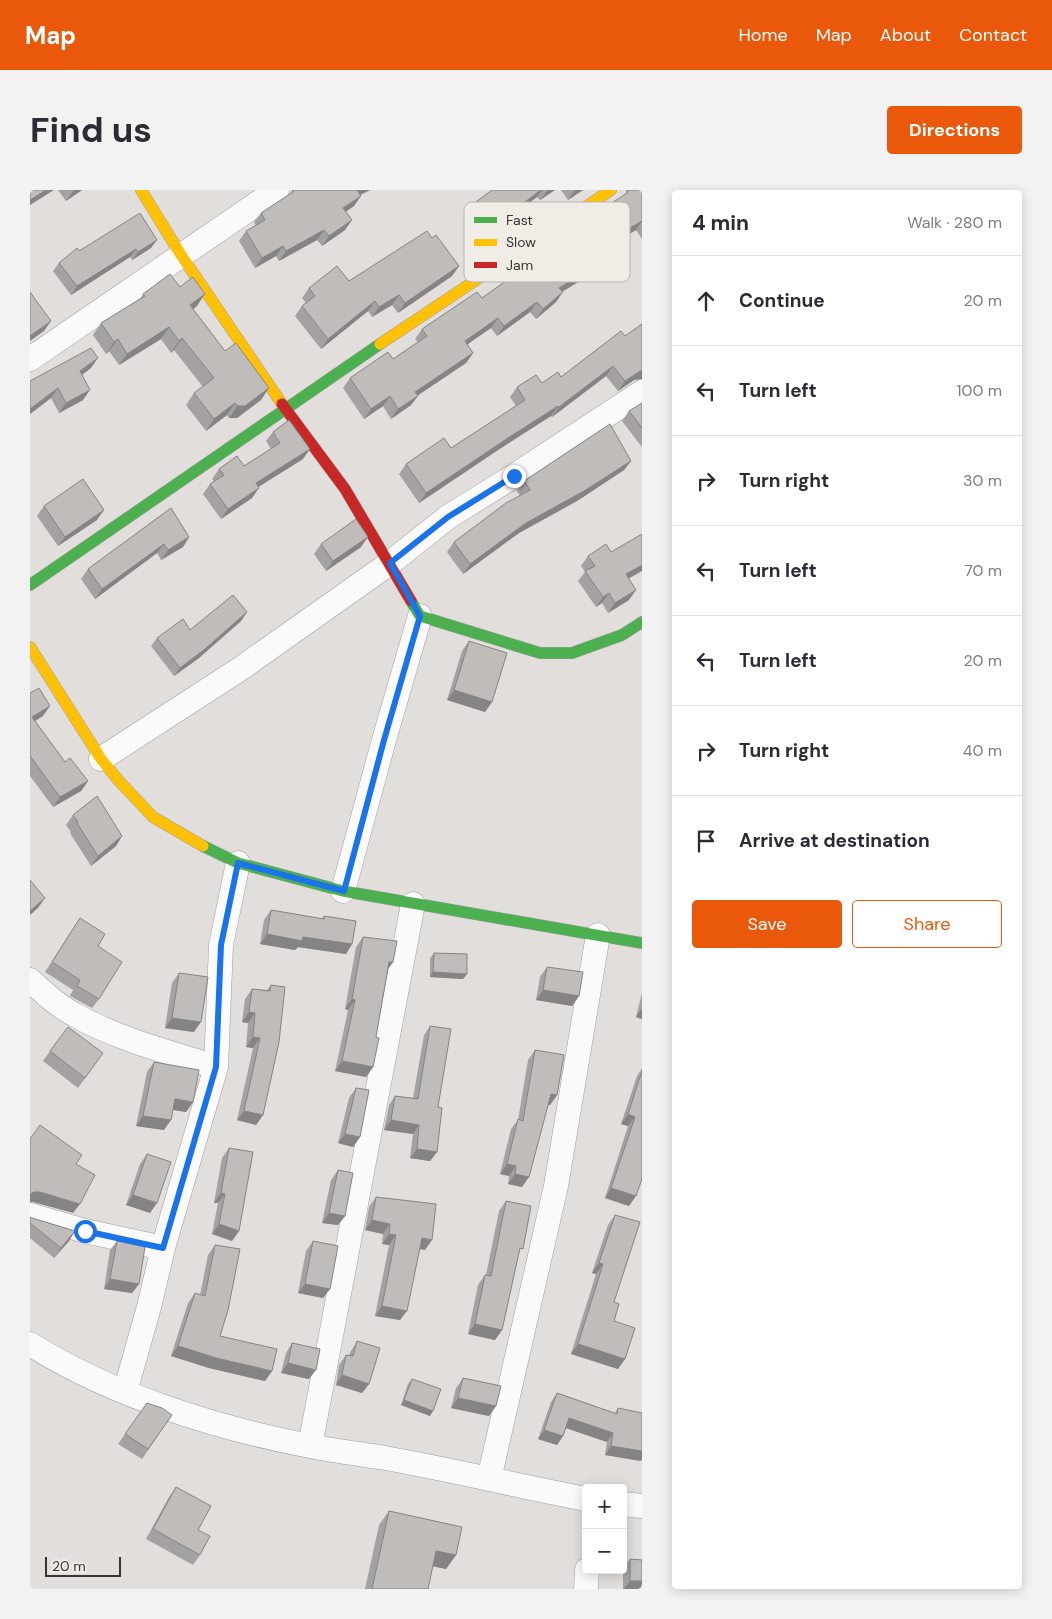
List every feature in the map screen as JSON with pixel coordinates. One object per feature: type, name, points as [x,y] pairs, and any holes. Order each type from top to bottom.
[{"type":"street","points":[[141,190],[181,255],[285,408],[345,489],[420,616],[540,653],[572,653],[622,634],[642,622]]},
{"type":"street","points":[[30,359],[277,190]]},
{"type":"street","points":[[593,202],[611,190]]},
{"type":"street","points":[[30,585],[285,408],[471,282]]},
{"type":"street","points":[[101,759],[240,669],[390,563],[448,517],[642,392]]},
{"type":"street","points":[[344,891],[384,740],[420,616]]},
{"type":"street","points":[[30,647],[101,759],[119,781],[153,817],[192,841],[238,863],[344,891],[642,943]]},
{"type":"street","points":[[125,1392],[149,1307],[163,1248],[216,1067],[221,945],[238,863]]},
{"type":"street","points":[[310,1446],[413,904]]},
{"type":"street","points":[[489,1479],[556,1186],[598,935]]},
{"type":"street","points":[[30,980],[50,999],[75,1016],[110,1032],[216,1067]]},
{"type":"street","points":[[30,1215],[85,1231],[163,1248]]},
{"type":"street","points":[[30,1344],[52,1358],[125,1392],[188,1415],[252,1433],[310,1446],[385,1458],[582,1498]]},
{"type":"street","points":[[627,1504],[642,1506]]},
{"type":"street","points":[[586,1589],[587,1574]]},
{"type":"building","points":[[30,190],[46,190],[30,200]]},
{"type":"building","points":[[294,190],[357,190],[361,196],[343,208],[352,220],[329,236],[324,230],[286,251],[283,246],[262,258],[246,231],[265,220],[261,213]]},
{"type":"building","points":[[492,190],[541,190],[525,202],[476,202]]},
{"type":"building","points":[[629,190],[642,190],[642,221],[630,228],[630,202],[613,202]]},
{"type":"building","points":[[140,213],[157,240],[138,252],[136,249],[77,286],[59,263],[77,248],[79,251]]},
{"type":"building","points":[[427,231],[432,238],[436,235],[459,266],[405,303],[399,295],[379,307],[375,301],[328,339],[302,306],[315,296],[309,288],[337,266],[349,281]]},
{"type":"building","points":[[170,274],[180,287],[193,277],[205,294],[190,305],[225,351],[236,343],[269,388],[245,406],[237,406],[235,403],[214,419],[194,393],[214,378],[182,338],[179,341],[169,327],[127,354],[118,339],[114,342],[101,323],[145,296],[143,294]]},
{"type":"building","points":[[504,282],[569,282],[559,288],[563,292],[543,309],[537,302],[504,326],[498,318],[465,341],[473,353],[415,392],[418,396],[398,409],[390,396],[371,409],[350,378],[388,352],[393,359],[427,336],[422,329],[477,292],[482,298]]},
{"type":"building","points":[[30,292],[51,321],[30,336]]},
{"type":"building","points":[[642,324],[642,370],[625,381],[613,366],[559,407],[508,438],[426,493],[406,464],[444,438],[451,448],[525,400],[517,387],[536,375],[542,383],[558,372],[561,377],[621,331],[625,336]]},
{"type":"building","points":[[91,348],[98,358],[80,371],[90,390],[66,403],[58,388],[30,409],[30,381]]},
{"type":"building","points":[[642,403],[642,428],[629,411]]},
{"type":"building","points":[[289,420],[310,449],[256,483],[259,488],[228,509],[210,484],[224,475],[219,469],[237,456],[244,466],[280,443],[273,432]]},
{"type":"building","points":[[610,424],[631,461],[584,491],[526,523],[470,564],[454,542],[506,503],[530,490],[524,481]]},
{"type":"building","points":[[83,479],[104,510],[65,537],[44,506]]},
{"type":"building","points":[[171,508],[189,537],[168,550],[164,544],[102,589],[88,569]]},
{"type":"building","points":[[356,519],[368,537],[333,561],[321,544]]},
{"type":"building","points":[[642,534],[642,565],[626,574],[636,590],[615,603],[609,593],[603,597],[585,571],[595,566],[588,556],[606,544],[611,552]]},
{"type":"building","points":[[233,595],[247,612],[180,668],[157,638],[183,619],[190,630]]},
{"type":"building","points":[[469,641],[507,653],[492,702],[454,690]]},
{"type":"building","points":[[39,688],[50,706],[32,717],[65,762],[70,758],[88,781],[60,797],[30,756],[30,693]]},
{"type":"building","points":[[97,796],[122,836],[98,856],[73,815]]},
{"type":"building","points":[[30,880],[45,898],[30,911]]},
{"type":"building","points":[[271,910],[324,919],[324,916],[356,921],[352,944],[303,937],[302,941],[267,934]]},
{"type":"building","points":[[80,918],[105,934],[98,946],[122,962],[99,999],[77,986],[80,980],[52,962]]},
{"type":"building","points":[[363,937],[397,941],[393,962],[389,962],[376,1037],[379,1038],[373,1067],[342,1061],[355,1000],[352,999]]},
{"type":"building","points":[[434,953],[467,954],[467,974],[433,972]]},
{"type":"building","points":[[547,967],[583,972],[579,996],[543,990]]},
{"type":"building","points":[[179,973],[208,977],[201,1022],[172,1018]]},
{"type":"building","points":[[271,985],[285,987],[279,1042],[263,1115],[244,1111],[260,1038],[253,1037],[255,1013],[249,1012],[252,989],[270,991]]},
{"type":"building","points":[[430,1026],[451,1029],[438,1107],[442,1108],[437,1152],[417,1149],[419,1125],[391,1120],[395,1096],[418,1099]]},
{"type":"building","points":[[68,1027],[103,1053],[85,1078],[50,1051]]},
{"type":"building","points":[[535,1050],[564,1055],[557,1095],[551,1094],[529,1177],[515,1174],[516,1166],[507,1164],[518,1119],[523,1121]]},
{"type":"building","points":[[154,1062],[199,1070],[193,1102],[175,1099],[171,1120],[143,1116]]},
{"type":"building","points":[[642,1071],[642,1179],[636,1196],[611,1188],[635,1117],[628,1114]]},
{"type":"building","points":[[356,1088],[369,1090],[360,1137],[345,1134]]},
{"type":"building","points":[[40,1125],[82,1155],[76,1164],[95,1175],[80,1204],[40,1192],[30,1194],[30,1139]]},
{"type":"building","points":[[229,1148],[253,1152],[239,1231],[219,1224],[225,1194],[221,1193]]},
{"type":"building","points":[[147,1154],[171,1162],[157,1203],[133,1195]]},
{"type":"building","points":[[338,1170],[353,1173],[345,1216],[329,1213]]},
{"type":"building","points":[[376,1197],[436,1204],[432,1240],[422,1238],[407,1311],[382,1306],[396,1235],[389,1234],[390,1224],[372,1220]]},
{"type":"building","points":[[506,1201],[531,1206],[523,1249],[520,1248],[502,1330],[475,1324],[485,1275],[491,1276]]},
{"type":"building","points":[[615,1215],[640,1222],[614,1302],[619,1304],[614,1321],[635,1328],[625,1359],[578,1344],[603,1264],[599,1263]]},
{"type":"building","points":[[30,1217],[75,1231],[61,1248],[30,1223]]},
{"type":"building","points":[[117,1241],[145,1247],[139,1284],[110,1279]]},
{"type":"building","points":[[313,1241],[338,1246],[330,1289],[305,1284]]},
{"type":"building","points":[[215,1245],[240,1249],[228,1310],[220,1336],[277,1349],[272,1371],[216,1358],[178,1346],[195,1293],[205,1296]]},
{"type":"building","points":[[357,1341],[380,1348],[369,1384],[342,1375],[346,1355],[353,1356]]},
{"type":"building","points":[[292,1343],[320,1349],[316,1370],[288,1363]]},
{"type":"building","points":[[463,1378],[501,1386],[496,1406],[458,1398]]},
{"type":"building","points":[[412,1379],[441,1389],[433,1411],[404,1400]]},
{"type":"building","points":[[557,1393],[617,1414],[618,1408],[642,1413],[642,1451],[611,1446],[613,1433],[569,1418],[563,1436],[544,1430]]},
{"type":"building","points":[[147,1403],[162,1408],[172,1415],[148,1449],[125,1434]]},
{"type":"building","points":[[176,1487],[211,1506],[198,1530],[210,1536],[200,1555],[153,1529]]},
{"type":"building","points":[[389,1511],[462,1527],[456,1555],[436,1551],[428,1589],[372,1589]]},
{"type":"building","points":[[630,1559],[642,1560],[642,1581],[630,1581]]},
{"type":"traffic: fast","points":[[30,585],[380,344]]},
{"type":"traffic: fast","points":[[411,601],[420,616],[540,653],[572,653],[622,635],[642,622]]},
{"type":"traffic: fast","points":[[203,846],[238,863],[343,891],[642,943]]},
{"type":"traffic: slow","points":[[141,190],[181,255],[282,404]]},
{"type":"traffic: slow","points":[[593,202],[611,190]]},
{"type":"traffic: slow","points":[[380,344],[473,282]]},
{"type":"traffic: slow","points":[[30,647],[101,759],[119,781],[153,817],[203,846]]},
{"type":"traffic: jam","points":[[282,404],[345,489],[411,601]]},
{"type":"route","points":[[85,1231],[163,1248],[216,1067],[221,945],[238,863],[344,891],[384,740],[420,616],[390,563],[448,517],[514,476]]}]
